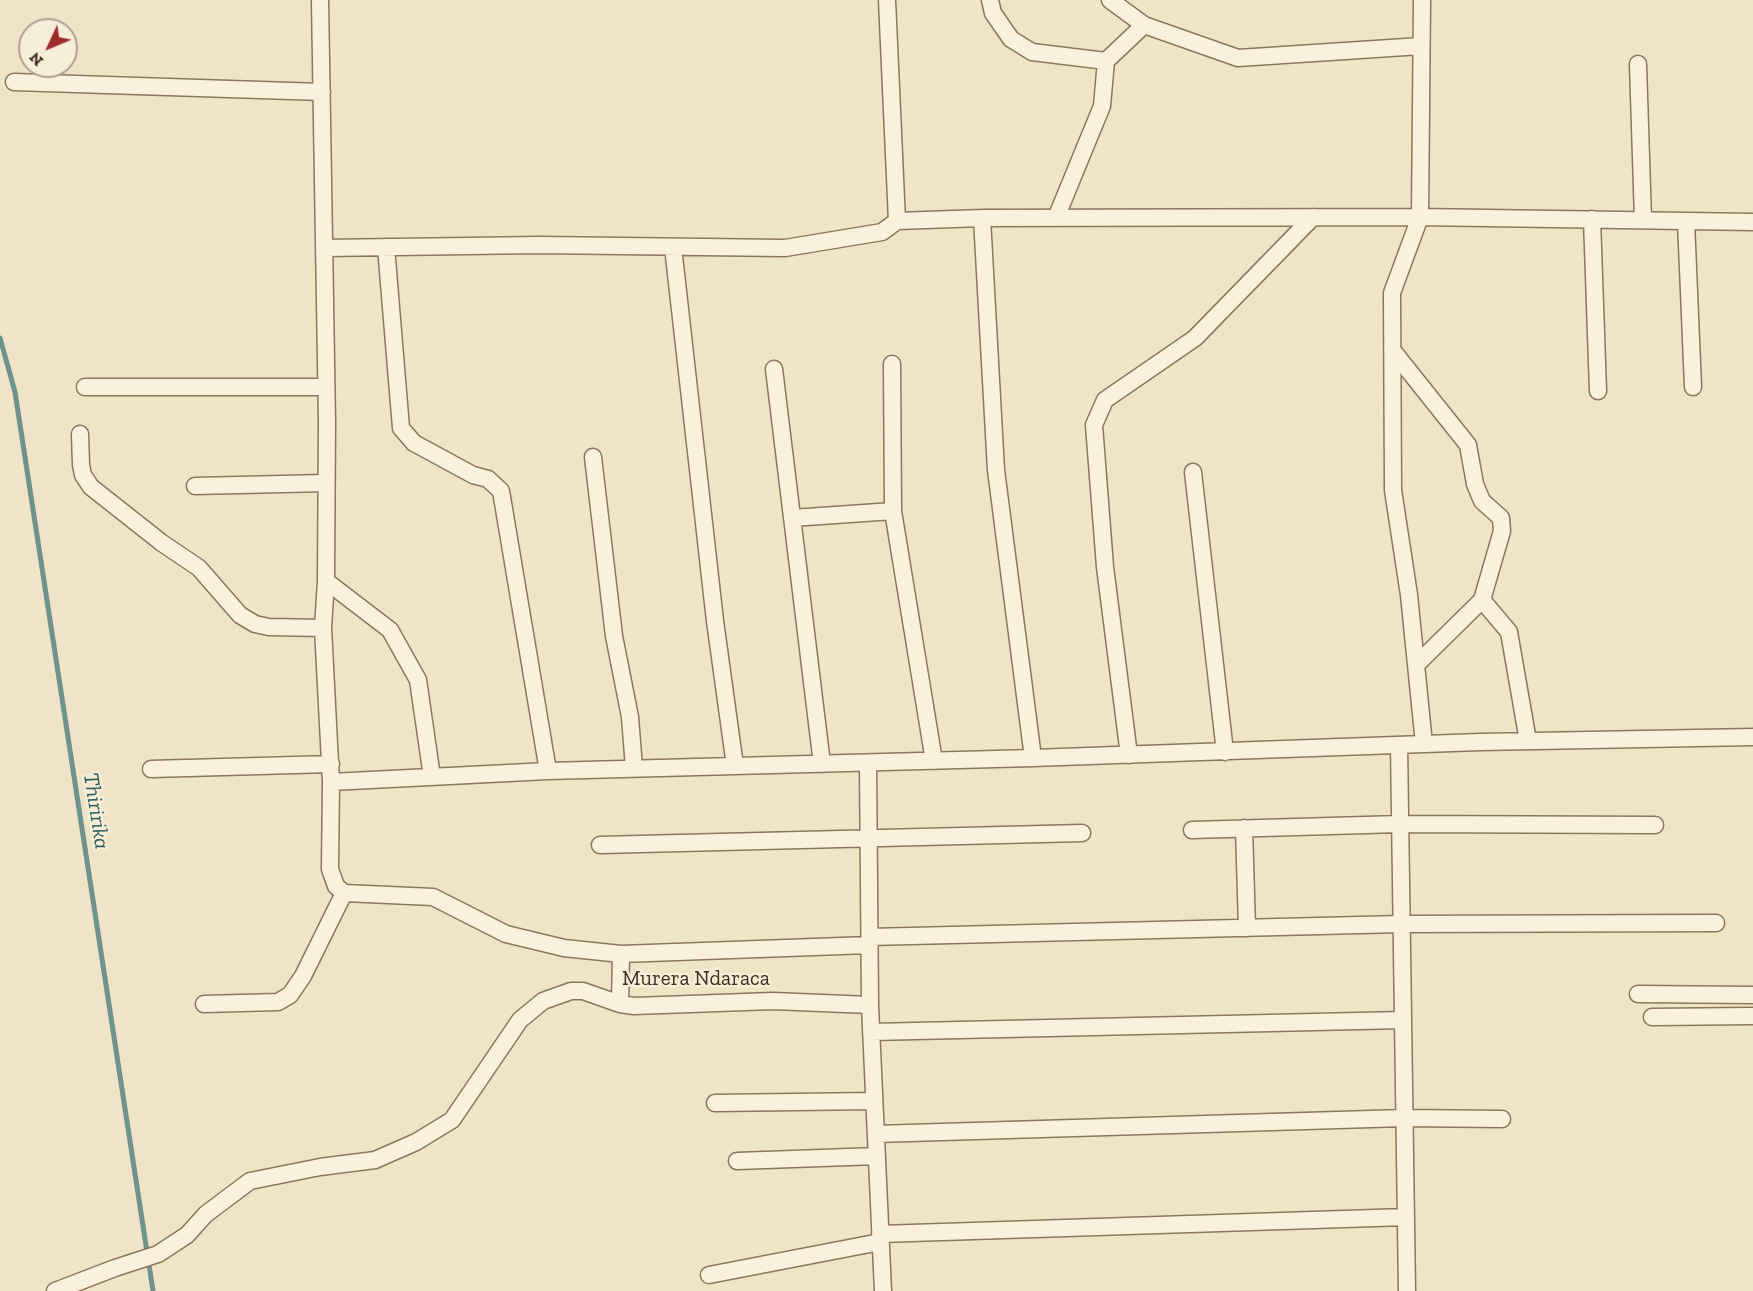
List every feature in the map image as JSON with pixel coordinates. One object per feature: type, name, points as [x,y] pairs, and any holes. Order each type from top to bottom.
[{"type":"street","points":[[320,0],[326,387],[326,581],[323,628],[331,764],[330,869],[336,886],[344,893],[433,897],[506,934],[564,948],[621,954],[869,941],[1247,928],[1401,924],[1716,923]]},
{"type":"street","points":[[887,0],[897,221]]},
{"type":"street","points":[[990,0],[993,13],[1011,39],[1032,52],[1107,61]]},
{"type":"street","points":[[1110,0],[1144,25],[1238,58],[1421,46]]},
{"type":"street","points":[[1422,0],[1420,217],[1392,293],[1393,490],[1409,596],[1424,744]]},
{"type":"street","points":[[1056,218],[1102,106],[1107,61],[1144,25]]},
{"type":"street","points":[[1638,64],[1643,220]]},
{"type":"street","points":[[14,81],[322,92]]},
{"type":"street","points":[[1129,755],[1105,567],[1094,425],[1105,400],[1195,338],[1313,217]]},
{"type":"street","points":[[324,248],[539,245],[785,248],[882,232],[897,221],[982,218],[1420,217],[1753,222]]},
{"type":"street","points":[[982,218],[996,470],[1033,758]]},
{"type":"street","points":[[1592,219],[1598,391]]},
{"type":"street","points":[[1686,221],[1693,387]]},
{"type":"street","points":[[386,247],[401,428],[414,443],[472,475],[488,479],[501,491],[548,771]]},
{"type":"street","points":[[673,247],[715,621],[735,766]]},
{"type":"street","points":[[1393,351],[1468,445],[1475,484],[1482,501],[1501,518],[1502,531],[1482,600],[1416,664]]},
{"type":"street","points":[[892,364],[893,511],[934,761]]},
{"type":"street","points":[[774,369],[822,764]]},
{"type":"street","points":[[85,387],[326,387]]},
{"type":"street","points":[[80,434],[83,475],[91,486],[162,543],[199,568],[240,615],[255,624],[269,627],[323,628]]},
{"type":"street","points":[[593,457],[614,636],[630,717],[634,768]]},
{"type":"street","points":[[1193,472],[1225,752]]},
{"type":"street","points":[[195,486],[326,483]]},
{"type":"street","points":[[792,518],[893,511]]},
{"type":"street","points":[[326,581],[390,630],[418,680],[432,777]]},
{"type":"street","points":[[1482,600],[1509,632],[1528,741]]},
{"type":"street","points":[[331,782],[634,768],[868,763],[1528,741],[1753,737]]},
{"type":"street","points":[[1399,745],[1407,1291]]},
{"type":"street","points":[[868,763],[870,1005],[883,1291]]},
{"type":"street","points":[[151,769],[331,764]]},
{"type":"street","points":[[1192,830],[1400,824],[1655,825]]},
{"type":"street","points":[[1244,828],[1247,928]]},
{"type":"street","points":[[600,845],[1082,833]]},
{"type":"street","points":[[204,1004],[278,1002],[290,995],[303,976],[344,893]]},
{"type":"street","points":[[620,1005],[621,954]]},
{"type":"street","name":"Murera Ndaraca","points":[[56,1291],[158,1254],[188,1235],[206,1214],[250,1181],[320,1167],[375,1160],[416,1142],[452,1120],[520,1020],[543,1001],[571,992],[583,991],[620,1005],[634,1006],[773,1001],[870,1005]]},
{"type":"street","points":[[1638,994],[1753,995]]},
{"type":"street","points":[[1652,1017],[1753,1016]]},
{"type":"street","points":[[871,1032],[1403,1020]]},
{"type":"street","points":[[715,1103],[874,1101]]},
{"type":"street","points":[[876,1134],[1404,1118],[1502,1119]]},
{"type":"street","points":[[737,1161],[877,1156]]},
{"type":"street","points":[[709,1275],[880,1238],[1406,1217]]},
{"type":"waterway","name":"Thiririka","points":[[0,338],[15,392],[153,1291]]}]
